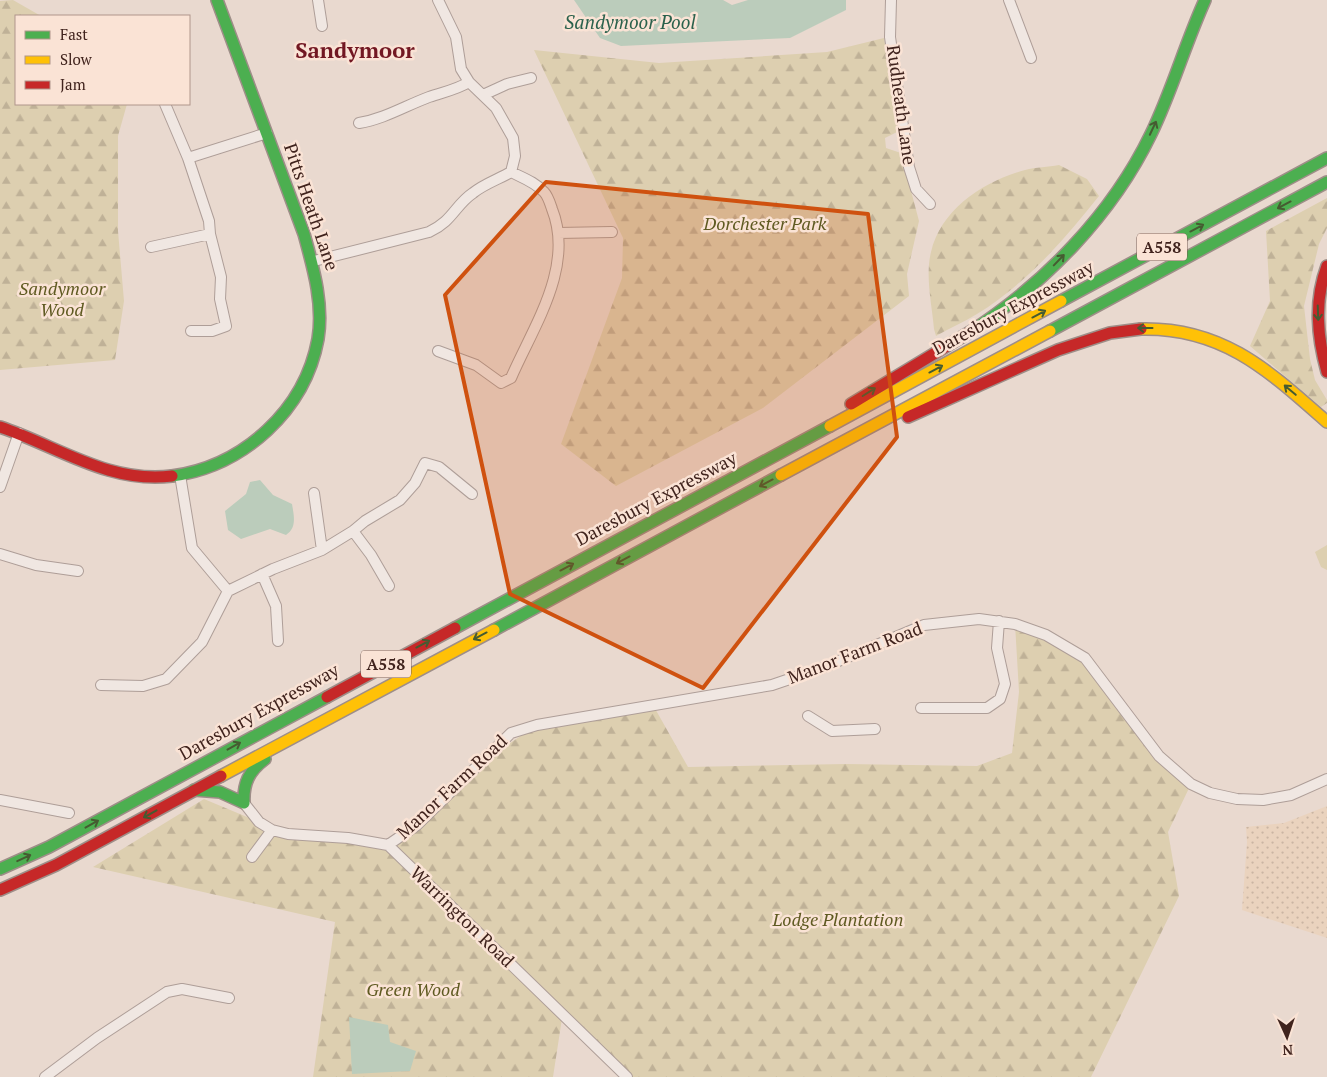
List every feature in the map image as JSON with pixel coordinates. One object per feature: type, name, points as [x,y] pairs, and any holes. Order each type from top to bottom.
[{"type":"main road","name":"Pitts Heath Lane","points":[[0,427],[19,433],[102,469],[131,476],[180,475],[224,461],[252,446],[272,427],[301,387],[311,364],[318,334],[320,304],[314,261],[217,0]]},
{"type":"main road","points":[[724,483],[979,325],[1049,270],[1089,228],[1142,152],[1163,106],[1188,35],[1205,0]]},
{"type":"main road","name":"Daresbury Expressway","points":[[0,869],[49,847],[1327,158]]},
{"type":"main road","name":"Daresbury Expressway","points":[[0,890],[56,865],[333,714],[1327,182]]},
{"type":"main road","points":[[1327,266],[1322,276],[1318,306],[1319,340],[1327,372]]},
{"type":"main road","points":[[809,460],[1066,345],[1105,333],[1134,328],[1159,328],[1190,332],[1216,341],[1266,371],[1327,422]]},
{"type":"main road","points":[[244,803],[243,792],[249,772],[333,714]]},
{"type":"main road","points":[[192,790],[210,790],[226,793],[244,803]]},
{"type":"street","points":[[318,0],[322,26]]},
{"type":"street","points":[[314,261],[429,232],[440,227],[471,194],[511,172],[515,156],[513,138],[496,108],[469,82],[461,69],[456,37],[438,0]]},
{"type":"street","name":"Rudheath Lane","points":[[891,0],[890,37],[909,167],[916,189],[930,204]]},
{"type":"street","points":[[1009,0],[1031,58]]},
{"type":"street","points":[[483,95],[507,84],[531,78]]},
{"type":"street","points":[[359,123],[373,120],[430,97],[455,90],[469,82]]},
{"type":"street","points":[[165,105],[188,158],[209,221],[210,234],[221,277],[220,299],[226,326],[212,331],[191,331]]},
{"type":"street","points":[[188,158],[267,133]]},
{"type":"street","points":[[438,351],[476,365],[501,383],[511,378],[530,334],[543,312],[552,286],[558,233],[546,193],[530,181],[511,172]]},
{"type":"street","points":[[558,233],[612,232]]},
{"type":"street","points":[[152,247],[210,234]]},
{"type":"street","points":[[0,487],[19,433]]},
{"type":"street","points":[[101,685],[144,686],[166,680],[202,642],[228,591],[262,574],[322,550],[353,531],[365,521],[400,500],[415,483],[425,463],[439,467],[472,494]]},
{"type":"street","points":[[180,475],[192,548],[228,591]]},
{"type":"street","points":[[314,493],[322,550]]},
{"type":"street","points":[[353,531],[389,586]]},
{"type":"street","points":[[0,554],[36,565],[78,571]]},
{"type":"street","points":[[262,574],[276,606],[278,641]]},
{"type":"street","name":"Manor Farm Road","points":[[388,845],[417,825],[510,733],[537,725],[772,684],[822,668],[924,624],[978,619],[1015,624],[1046,635],[1085,658],[1159,756],[1192,784],[1210,793],[1237,800],[1262,800],[1291,795],[1327,779]]},
{"type":"street","points":[[922,708],[987,708],[1000,699],[1005,684],[997,648],[999,622]]},
{"type":"street","points":[[808,716],[832,731],[875,729]]},
{"type":"street","points":[[0,800],[69,813]]},
{"type":"street","points":[[244,803],[259,822],[272,830],[288,834],[348,838],[388,845]]},
{"type":"street","points":[[252,857],[272,830]]},
{"type":"street","name":"Warrington Road","points":[[388,845],[627,1077]]},
{"type":"street","points":[[45,1077],[97,1038],[167,992],[182,989],[229,998]]},
{"type":"highlighted area","points":[[546,182],[868,214],[897,437],[703,688],[510,594],[445,295]]},
{"type":"shaded area","points":[[1327,806],[1327,938],[1242,910],[1247,842],[1246,827],[1284,823]]},
{"type":"green space","name":"Sandymoor Wood","points":[[13,0],[39,15],[15,15],[15,105],[127,105],[118,136],[118,231],[124,301],[115,360],[0,370],[0,1]]},
{"type":"green space","name":"Dorchester Park","points":[[884,38],[898,125],[897,132],[885,138],[886,148],[901,153],[919,221],[907,274],[909,296],[763,408],[616,486],[561,444],[622,278],[623,238],[534,50],[659,63],[827,52]]},
{"type":"green space","points":[[1059,165],[1087,179],[1099,196],[1058,245],[1012,289],[977,314],[936,336],[930,290],[929,261],[936,237],[944,223],[966,199],[994,181],[1033,168]]},
{"type":"green space","points":[[1327,198],[1327,228],[1319,244],[1304,306],[1310,359],[1315,380],[1327,400],[1327,403],[1321,407],[1250,346],[1270,301],[1266,231]]},
{"type":"green space","points":[[1327,545],[1327,570],[1321,567],[1315,552]]},
{"type":"green space","name":"Lodge Plantation","points":[[1015,624],[1085,658],[1159,756],[1191,784],[1168,832],[1179,896],[1091,1077],[625,1077],[563,1012],[553,1077],[313,1077],[335,922],[93,867],[204,799],[259,822],[272,830],[388,845],[476,766],[537,725],[653,705],[688,767],[846,764],[977,766],[1012,753],[1019,692]]},
{"type":"water","name":"Sandymoor Pool","points":[[574,0],[723,0],[732,5],[748,0],[846,0],[846,10],[790,38],[621,46],[600,38]]},
{"type":"water","points":[[260,480],[273,495],[292,504],[294,517],[292,529],[286,535],[270,529],[241,539],[228,530],[225,511],[246,494],[250,482]]},
{"type":"water","points":[[349,1017],[388,1025],[390,1042],[416,1051],[410,1071],[352,1074]]},
{"type":"traffic: fast","points":[[172,476],[198,470],[223,460],[246,447],[267,430],[285,411],[300,389],[311,365],[318,339],[319,299],[304,234],[217,0]]},
{"type":"traffic: fast","points":[[970,332],[997,313],[1050,270],[1096,220],[1117,192],[1135,164],[1159,118],[1205,0]]},
{"type":"traffic: fast","points":[[1061,301],[1327,158]]},
{"type":"traffic: fast","points":[[1050,331],[1327,182]]},
{"type":"traffic: fast","points":[[455,628],[830,426]]},
{"type":"traffic: fast","points":[[494,630],[781,475]]},
{"type":"traffic: fast","points":[[0,869],[49,847],[327,697]]},
{"type":"traffic: fast","points":[[244,803],[248,778],[265,759]]},
{"type":"traffic: fast","points":[[194,790],[220,792],[244,803]]},
{"type":"traffic: slow","points":[[830,426],[1061,301]]},
{"type":"traffic: slow","points":[[1141,329],[1170,330],[1221,344],[1264,370],[1327,422]]},
{"type":"traffic: slow","points":[[781,475],[1050,331]]},
{"type":"traffic: slow","points":[[221,776],[494,630]]},
{"type":"traffic: jam","points":[[1327,266],[1320,292],[1318,319],[1327,372]]},
{"type":"traffic: jam","points":[[908,417],[1058,350],[1110,333],[1141,329]]},
{"type":"traffic: jam","points":[[851,404],[970,332]]},
{"type":"traffic: jam","points":[[0,427],[105,469],[149,477],[172,476]]},
{"type":"traffic: jam","points":[[327,697],[455,628]]},
{"type":"traffic: jam","points":[[0,890],[56,865],[221,776]]},
{"type":"district","name":"Sandymoor","points":[[355,50]]},
{"type":"park label","name":"Green Wood","points":[[413,990]]}]
